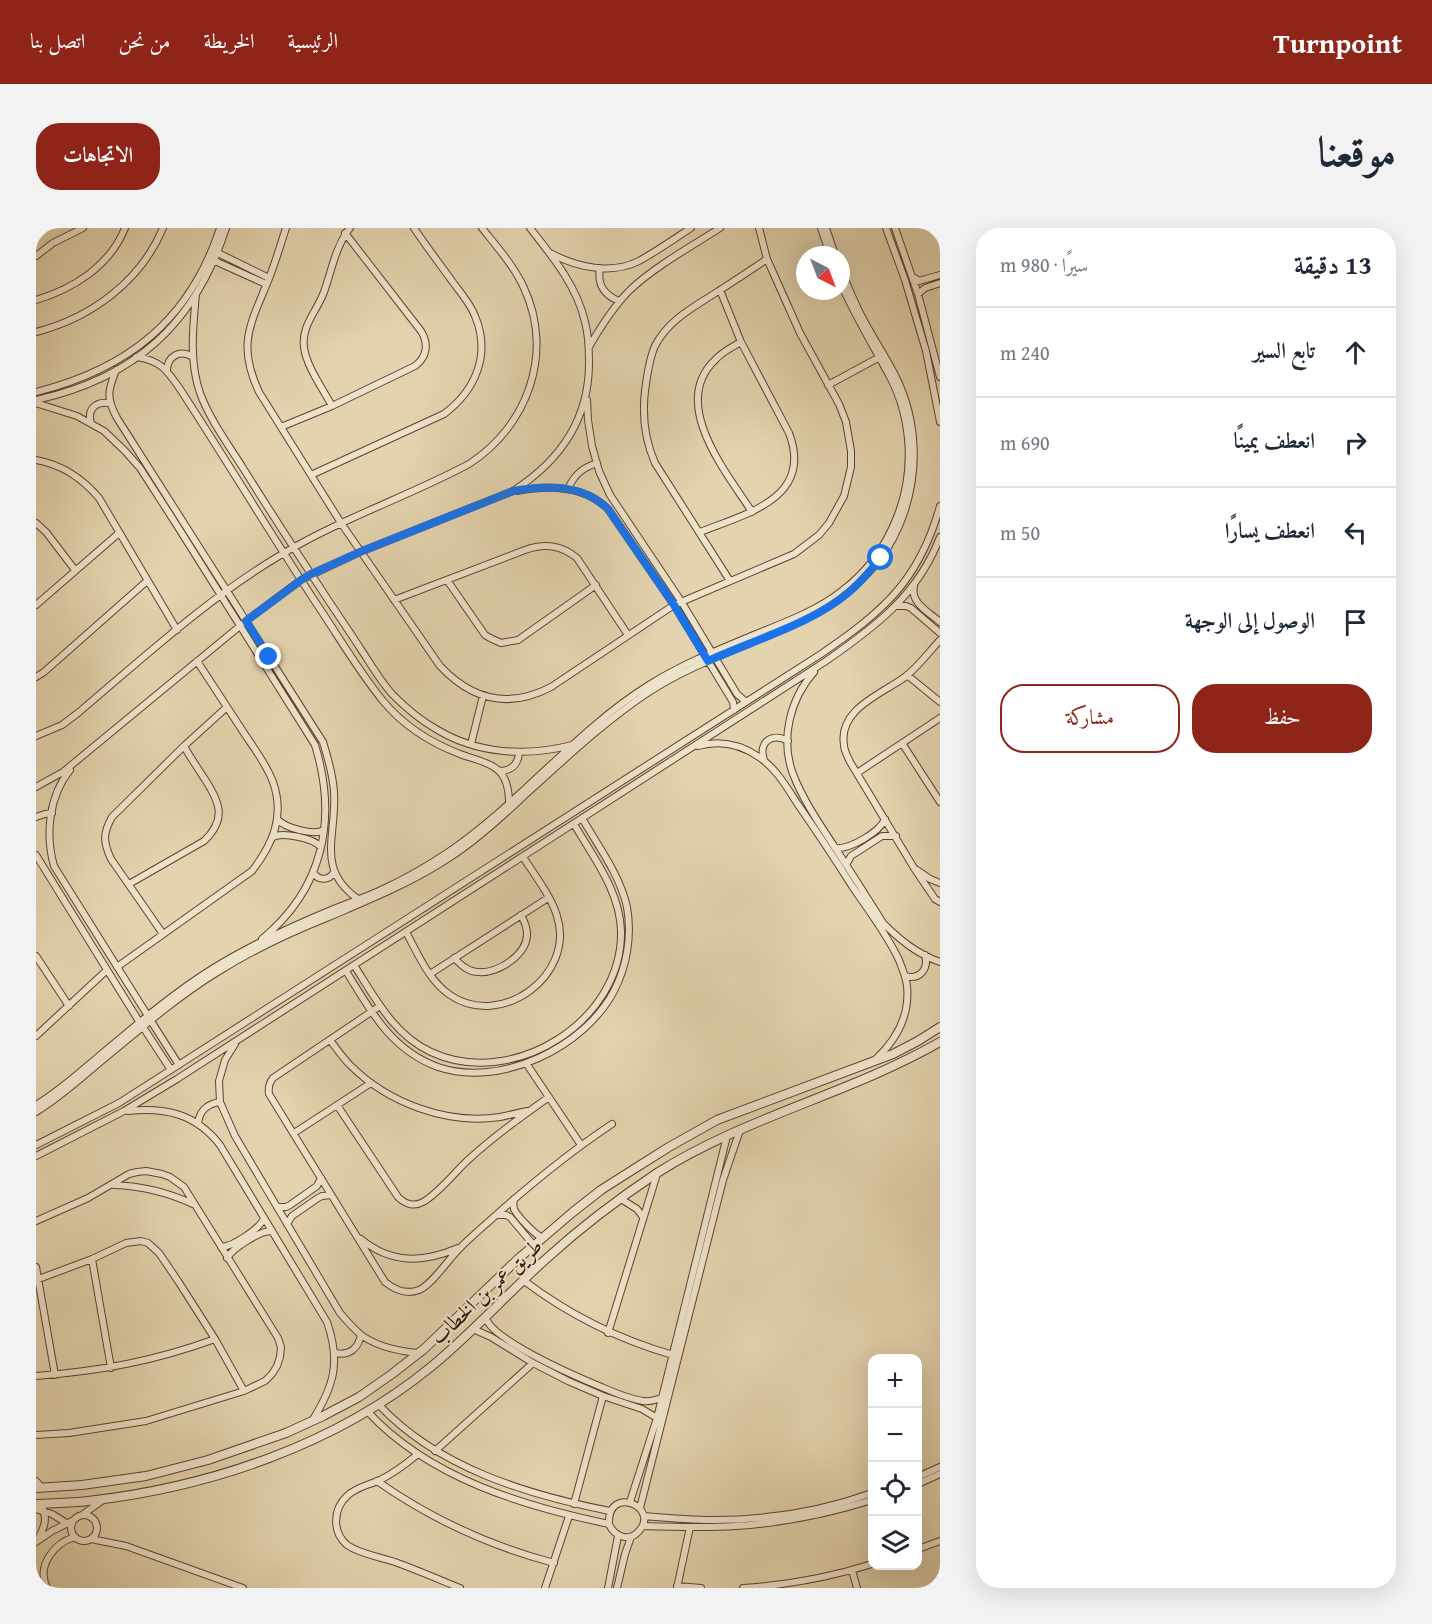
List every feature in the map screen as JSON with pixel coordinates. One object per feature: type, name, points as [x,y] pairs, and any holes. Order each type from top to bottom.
[{"type":"street","points":[[36,256],[53,243],[83,228]]},
{"type":"street","points":[[36,300],[54,295],[88,276],[114,249],[125,228]]},
{"type":"street","points":[[158,228],[160,236]]},
{"type":"street","points":[[36,332],[83,315],[114,293],[140,267],[164,228]]},
{"type":"street","points":[[36,392],[100,370],[142,345],[178,308],[195,284],[220,228]]},
{"type":"street","points":[[36,401],[77,388],[116,370],[164,336],[182,316],[215,261],[226,228]]},
{"type":"street","points":[[285,228],[268,281],[249,327],[248,360],[259,392],[360,552],[445,672],[466,689],[483,696],[509,699],[531,696],[551,687],[681,601],[795,554],[819,535],[838,510],[848,481],[851,452],[846,422],[800,333],[767,259],[759,228]]},
{"type":"street","points":[[310,475],[444,414],[465,395],[475,378],[481,344],[475,315],[414,228]]},
{"type":"street","points":[[36,736],[62,724],[78,713],[220,595],[283,553],[341,523],[469,464],[483,455],[505,434],[521,408],[532,379],[537,341],[534,318],[524,288],[517,274],[482,228]]},
{"type":"street","points":[[513,491],[539,473],[560,450],[574,429],[586,394],[589,371],[589,347],[585,321],[576,297],[559,266],[530,228]]},
{"type":"street","points":[[549,252],[565,261],[582,266],[618,267],[637,262],[691,228]]},
{"type":"street","points":[[589,347],[619,301],[646,276],[720,228]]},
{"type":"street","points":[[821,228],[827,246]]},
{"type":"street","points":[[826,228],[832,246]]},
{"type":"street","points":[[886,228],[905,280],[926,351],[940,422]]},
{"type":"street","points":[[896,229],[918,294],[940,377]]},
{"type":"street","points":[[281,427],[332,406],[415,366],[423,358],[426,341],[421,331],[348,231],[333,260],[324,291],[303,337],[307,359],[332,406]]},
{"type":"street","points":[[218,253],[268,281]]},
{"type":"street","points":[[730,581],[651,455],[645,430],[644,397],[652,354],[661,336],[675,320],[767,259]]},
{"type":"street","points":[[215,261],[268,281]]},
{"type":"street","points":[[600,268],[600,285],[605,293],[619,301]]},
{"type":"street","points":[[913,278],[919,281],[940,275]]},
{"type":"street","points":[[918,294],[925,288],[940,283]]},
{"type":"street","points":[[700,532],[770,503],[784,489],[792,471],[794,452],[789,433],[741,342],[720,290]]},
{"type":"street","points":[[36,1105],[214,968],[252,947],[416,872],[449,852],[480,828],[620,705],[649,685],[806,618],[828,607],[866,577],[894,538],[904,516],[914,469],[914,445],[911,421],[895,375],[860,314],[850,291]]},
{"type":"street","points":[[196,294],[193,357],[196,381],[208,412],[293,547],[393,694],[414,714],[437,730],[491,750],[537,752],[573,745]]},
{"type":"street","points":[[714,656],[825,602],[844,589],[877,555],[898,514],[905,491],[908,468],[909,445],[906,422],[900,399],[848,300]]},
{"type":"street","points":[[741,342],[714,360],[704,375],[699,390],[699,414],[701,426],[710,447],[752,512]]},
{"type":"street","points":[[167,371],[168,362],[175,355],[184,353],[193,357]]},
{"type":"street","points":[[136,357],[154,361],[167,371],[198,416],[283,553],[384,703],[407,724],[433,742],[488,764],[499,771],[506,781],[509,803]]},
{"type":"street","points":[[828,385],[878,358]]},
{"type":"street","points":[[116,370],[111,382],[109,403],[122,427],[323,742],[334,791],[335,816],[331,859],[340,883],[348,893],[358,899]]},
{"type":"street","points":[[586,394],[588,420],[599,471],[614,504],[681,601],[737,694],[746,702]]},
{"type":"street","points":[[36,401],[91,423],[114,440],[140,468],[315,746],[322,768],[325,792],[326,817],[321,847],[313,872],[298,901],[278,926],[252,947]]},
{"type":"street","points":[[91,423],[90,415],[93,407],[100,402],[109,403]]},
{"type":"street","points":[[36,460],[48,462],[77,476],[99,498],[177,630]]},
{"type":"street","points":[[568,489],[579,472],[597,462]]},
{"type":"street","points":[[36,787],[63,772],[239,626],[301,580],[360,552],[513,491],[531,488],[550,487],[586,493],[608,509],[674,605],[733,702],[734,710]]},
{"type":"street","points":[[36,1145],[118,1103],[179,1065],[852,632],[888,603],[907,580],[923,554],[940,506]]},
{"type":"street","points":[[36,524],[46,532],[75,570]]},
{"type":"street","points":[[36,605],[119,533]]},
{"type":"street","points":[[36,1156],[124,1111],[237,1041],[826,661],[870,630],[896,606],[914,585],[931,558],[940,537]]},
{"type":"street","points":[[394,600],[536,546],[547,545],[568,551],[577,558],[628,636]]},
{"type":"street","points":[[447,580],[485,635],[501,642],[518,640],[596,585]]},
{"type":"street","points":[[36,676],[44,672],[147,581]]},
{"type":"street","points":[[914,585],[913,593],[916,601],[940,622]]},
{"type":"street","points":[[896,606],[911,608],[940,633]]},
{"type":"street","points":[[940,640],[907,675],[858,708],[850,717],[843,746],[850,762],[914,868],[935,899],[940,902]]},
{"type":"street","points":[[174,999],[244,957],[326,918],[383,895],[452,856],[483,833],[623,710],[652,690],[707,659]]},
{"type":"street","points":[[117,967],[252,871],[265,855],[273,837],[277,819],[277,800],[273,782],[263,762],[197,661]]},
{"type":"street","points":[[826,661],[808,679],[791,713],[788,741],[793,773],[809,807],[883,923],[897,938],[925,956],[940,962]]},
{"type":"street","points":[[907,675],[940,702]]},
{"type":"street","points":[[471,744],[483,696]]},
{"type":"street","points":[[163,934],[106,849],[107,827],[112,817],[227,706]]},
{"type":"street","points":[[857,773],[940,718]]},
{"type":"street","points":[[764,760],[763,746],[768,740],[774,737],[788,741]]},
{"type":"street","points":[[689,749],[723,742],[748,750],[764,760],[778,774],[889,942],[905,976],[907,1000],[902,1023],[891,1044],[873,1062]]},
{"type":"street","points":[[902,743],[940,802]]},
{"type":"street","points":[[129,884],[204,841],[216,824],[218,810],[215,795],[184,746]]},
{"type":"street","points":[[499,771],[514,767],[519,753]]},
{"type":"street","points":[[81,756],[67,773],[57,792],[48,832],[54,866],[179,1065]]},
{"type":"street","points":[[934,793],[940,788]]},
{"type":"street","points":[[36,817],[52,813]]},
{"type":"street","points":[[277,819],[279,823],[287,827],[316,833],[324,830]]},
{"type":"street","points":[[346,971],[384,1030],[401,1047],[438,1067],[482,1072],[504,1069],[547,1054],[567,1042],[601,1011],[613,993],[628,951],[627,907],[620,886],[582,819]]},
{"type":"street","points":[[835,848],[841,849],[852,845],[878,829],[885,819]]},
{"type":"street","points":[[354,965],[394,1024],[411,1040],[431,1052],[453,1060],[476,1063],[499,1062],[521,1056],[563,1036],[596,1006],[607,989],[620,950],[621,930],[612,890],[574,824]]},
{"type":"street","points":[[273,837],[283,834],[314,841],[321,847]]},
{"type":"street","points":[[846,865],[851,856],[882,836],[896,836]]},
{"type":"street","points":[[36,855],[171,1070]]},
{"type":"street","points":[[406,932],[439,987],[452,997],[482,1006],[514,1000],[532,990],[547,975],[557,957],[561,937],[558,916],[522,857]]},
{"type":"street","points":[[914,868],[940,883]]},
{"type":"street","points":[[313,872],[317,877],[324,879],[330,877],[334,872]]},
{"type":"street","points":[[430,974],[548,898]]},
{"type":"street","points":[[454,958],[461,965],[479,973],[507,963],[522,950],[527,940],[526,923],[521,915]]},
{"type":"street","points":[[905,976],[911,977],[923,973],[927,961],[925,956]]},
{"type":"street","points":[[36,957],[69,1006]]},
{"type":"street","points":[[36,1036],[107,970]]},
{"type":"street","points":[[380,1006],[273,1078],[268,1085],[269,1094],[356,1235],[392,1288],[410,1292],[426,1285],[461,1247],[514,1199],[581,1144],[612,1125]]},
{"type":"street","name":"طريق عمر بن الخطاب","points":[[38,1485],[82,1485],[146,1476],[208,1460],[275,1437],[312,1421],[359,1397],[392,1374],[442,1332],[532,1247],[601,1190],[669,1147],[717,1120],[893,1054],[940,1027]]},
{"type":"street","points":[[36,1112],[81,1078],[128,1036]]},
{"type":"street","points":[[330,1040],[350,1065],[371,1083],[403,1102],[434,1113],[466,1118],[498,1117],[530,1111]]},
{"type":"street","points":[[237,1041],[225,1060],[219,1081],[220,1102],[235,1136],[340,1313],[361,1335],[379,1345],[398,1351],[418,1353]]},
{"type":"street","name":"طريق عمر بن الخطاب","points":[[40,1507],[152,1492],[216,1476],[295,1448],[334,1430],[380,1405],[434,1365],[570,1238],[657,1174],[727,1136],[897,1065],[940,1042]]},
{"type":"street","points":[[526,1063],[581,1144]]},
{"type":"street","points":[[294,1133],[371,1083]]},
{"type":"street","points":[[337,1105],[398,1197],[409,1204],[423,1202],[498,1134],[549,1098]]},
{"type":"street","points":[[198,1123],[202,1110],[220,1102]]},
{"type":"street","points":[[124,1111],[164,1110],[179,1114],[198,1123],[220,1145],[327,1322],[332,1336],[335,1353],[333,1377],[325,1400],[312,1421]]},
{"type":"street","points":[[640,1508],[723,1180],[740,1130]]},
{"type":"street","points":[[630,1502],[657,1418],[727,1136]]},
{"type":"street","points":[[36,1221],[64,1210],[113,1185],[129,1174],[146,1171],[170,1177],[184,1187],[278,1338],[281,1347],[278,1366],[272,1374],[265,1381],[244,1391],[146,1421],[39,1436],[36,1444]]},
{"type":"street","points":[[608,1333],[657,1174]]},
{"type":"street","points":[[277,1207],[290,1205],[314,1189],[320,1183],[321,1178]]},
{"type":"street","points":[[113,1185],[148,1188],[195,1204]]},
{"type":"street","points":[[287,1224],[292,1216],[318,1198],[332,1195]]},
{"type":"street","points":[[514,1199],[516,1212],[535,1234],[543,1238]]},
{"type":"street","points":[[621,1199],[644,1216]]},
{"type":"street","points":[[497,1215],[510,1217],[531,1242],[532,1247]]},
{"type":"street","points":[[221,1247],[227,1246],[258,1227],[264,1218]]},
{"type":"street","points":[[227,1258],[234,1250],[262,1233],[272,1231]]},
{"type":"street","points":[[356,1235],[382,1253],[398,1258],[430,1258],[461,1247]]},
{"type":"street","points":[[37,1280],[126,1243],[133,1241],[148,1243],[159,1253],[215,1339],[244,1391]]},
{"type":"street","points":[[92,1259],[111,1368]]},
{"type":"street","points":[[36,1267],[54,1375]]},
{"type":"street","points":[[523,1280],[560,1306],[608,1333],[673,1355]]},
{"type":"street","points":[[485,1318],[489,1325],[503,1336],[537,1357],[572,1374],[636,1399],[653,1401],[662,1398]]},
{"type":"street","points":[[474,1329],[568,1381],[642,1409],[657,1418]]},
{"type":"street","points":[[335,1353],[347,1354],[353,1351],[361,1335]]},
{"type":"street","points":[[36,1376],[111,1368],[161,1357],[215,1339]]},
{"type":"street","points":[[435,1451],[533,1363]]},
{"type":"street","points":[[573,1504],[603,1396]]},
{"type":"street","points":[[380,1405],[405,1430],[435,1451],[469,1467],[504,1482],[573,1504],[610,1511]]},
{"type":"street","points":[[368,1412],[396,1439],[462,1478],[498,1493],[569,1516],[609,1524]]},
{"type":"street","points":[[418,1454],[392,1474],[346,1497],[339,1506],[335,1518],[337,1530],[341,1538],[357,1550],[460,1588]]},
{"type":"street","points":[[922,1475],[940,1467]]},
{"type":"street","points":[[922,1482],[940,1474]]},
{"type":"street","points":[[377,1481],[424,1511],[459,1529],[503,1548],[554,1563]]},
{"type":"street","points":[[644,1516],[702,1520],[757,1518],[807,1510],[868,1494]]},
{"type":"street","points":[[36,1542],[71,1523],[105,1499]]},
{"type":"street","points":[[643,1526],[735,1526],[823,1514],[868,1501]]},
{"type":"street","points":[[630,1502],[640,1508],[644,1516],[643,1526],[636,1534],[631,1537],[622,1537],[611,1529],[610,1511],[619,1504],[630,1502]]},
{"type":"street","points":[[40,1507],[71,1523],[75,1536],[82,1540],[91,1539],[126,1546],[243,1588]]},
{"type":"street","points":[[36,1542],[44,1526],[40,1507]]},
{"type":"street","points":[[82,1515],[90,1517],[96,1523],[96,1532],[91,1539]]},
{"type":"street","points":[[545,1588],[569,1516]]},
{"type":"street","points":[[690,1527],[677,1587],[700,1588]]},
{"type":"street","points":[[47,1588],[41,1573],[45,1560],[60,1544],[75,1536]]},
{"type":"street","points":[[608,1588],[618,1536]]},
{"type":"street","points":[[617,1588],[631,1537]]},
{"type":"street","points":[[922,1548],[940,1541]]},
{"type":"street","points":[[743,1588],[790,1585],[868,1565]]},
{"type":"street","points":[[852,1570],[857,1588]]},
{"type":"street","points":[[437,1588],[441,1580]]},
{"type":"route","points":[[269,657],[246,621],[301,580],[360,552],[513,491],[531,488],[568,489],[586,493],[601,502],[674,605],[708,661],[828,607],[866,577],[881,558]]}]
